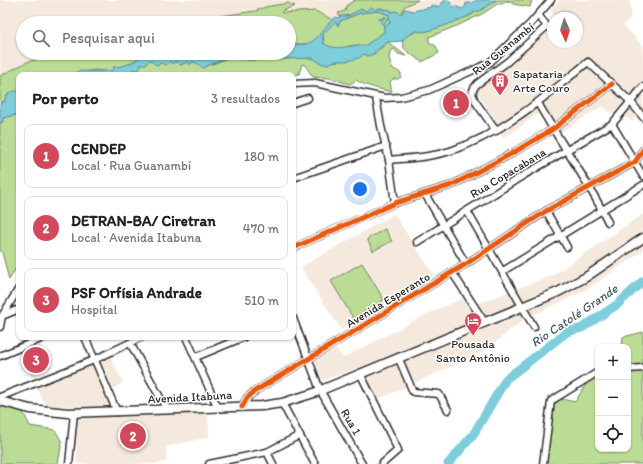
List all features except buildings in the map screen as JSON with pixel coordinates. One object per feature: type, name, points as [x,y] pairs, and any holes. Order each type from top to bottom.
[{"type":"main road","name":"Avenida Itabuna","points":[[2,398],[43,411],[74,413],[242,407],[282,403],[361,375],[558,292],[578,282],[643,238]]},
{"type":"street","points":[[296,84],[315,83],[329,85],[376,98],[401,97],[416,94],[480,68],[501,53],[551,0]]},
{"type":"street","name":"Rua Guanambí","points":[[496,131],[475,101],[472,93],[476,84],[507,62],[547,26],[538,15]]},
{"type":"street","points":[[390,160],[452,151],[496,131],[522,115],[588,62],[630,101],[643,117]]},
{"type":"street","points":[[296,247],[395,203],[452,185],[511,154],[553,129],[612,84]]},
{"type":"street","points":[[643,87],[612,124],[643,176]]},
{"type":"street","points":[[296,102],[308,98]]},
{"type":"street","points":[[376,98],[390,160],[395,203]]},
{"type":"street","points":[[538,102],[553,129],[591,188],[608,222]]},
{"type":"street","name":"Rua Copacabana","points":[[417,242],[612,124]]},
{"type":"street","points":[[296,177],[386,146]]},
{"type":"street","points":[[591,188],[635,162],[643,150]]},
{"type":"street","points":[[503,271],[643,185]]},
{"type":"street","name":"Avenida Esperanto","points":[[242,407],[247,398],[255,391],[466,264],[546,211],[591,188]]},
{"type":"street","points":[[425,194],[466,264]]},
{"type":"street","points":[[467,211],[534,327]]},
{"type":"street","points":[[546,211],[567,247]]},
{"type":"street","points":[[452,272],[485,323]]},
{"type":"street","points":[[0,327],[2,316],[16,293]]},
{"type":"street","points":[[2,316],[16,310]]},
{"type":"street","name":"Rua 1","points":[[296,326],[320,390],[362,464]]},
{"type":"street","points":[[0,356],[38,340]]},
{"type":"street","points":[[87,340],[94,360],[117,412]]},
{"type":"street","points":[[0,389],[2,398],[94,360],[136,340]]},
{"type":"street","points":[[188,340],[218,408]]},
{"type":"street","points":[[196,357],[237,340]]},
{"type":"street","points":[[130,343],[167,410]]},
{"type":"street","points":[[399,359],[410,389],[417,393],[439,394],[448,410]]},
{"type":"street","points":[[631,369],[643,368]]},
{"type":"street","points":[[543,464],[551,401],[595,374]]},
{"type":"street","points":[[361,375],[398,450],[382,464]]},
{"type":"street","points":[[282,403],[315,464]]},
{"type":"street","points":[[69,464],[74,413]]},
{"type":"street","points":[[209,464],[227,462],[267,452],[300,435]]},
{"type":"street","points":[[267,452],[273,464]]},
{"type":"shaded area","points":[[0,0],[484,0],[430,21],[296,22],[296,16],[16,16],[16,60],[140,60],[108,72],[16,72],[16,104],[0,110]]},
{"type":"shaded area","points":[[560,0],[630,0],[631,17],[623,25],[643,46],[643,112],[631,122],[622,112],[613,114],[602,106],[558,134],[543,111],[503,138],[474,86],[474,83],[547,26],[547,48],[583,48],[583,12],[552,12],[550,10]]},
{"type":"shaded area","points":[[394,214],[434,275],[341,330],[301,267]]},
{"type":"shaded area","points":[[643,214],[643,251],[586,290],[523,320],[483,352],[372,402],[356,369],[318,382],[313,361],[336,349],[343,358],[427,314],[461,299],[472,306],[553,275]]},
{"type":"shaded area","points":[[40,343],[52,367],[32,377],[20,352]]},
{"type":"shaded area","points":[[111,358],[123,382],[111,391],[117,417],[208,413],[209,437],[166,447],[167,461],[155,464],[77,464],[76,423],[83,407],[46,405],[36,388]]},
{"type":"green space","points":[[355,0],[418,0],[405,6],[401,14],[381,8],[376,10],[368,9],[366,11],[340,17],[338,13],[345,11],[347,5]]},
{"type":"green space","points":[[496,0],[532,0],[530,7],[513,4],[508,1],[502,4],[497,4],[484,13],[429,37],[429,42],[436,46],[439,53],[422,62],[404,48],[402,41],[405,37],[417,31],[428,31],[472,15],[474,12]]},
{"type":"green space","points":[[288,3],[295,6],[282,11],[282,13],[315,11],[333,20],[313,43],[302,44],[296,44],[296,16],[220,16],[255,11],[265,7]]},
{"type":"green space","points":[[379,11],[389,15],[390,23],[385,26],[384,18],[379,19],[384,26],[384,32],[365,46],[354,45],[338,49],[328,47],[324,43],[323,34],[335,22],[338,25],[340,21],[360,13]]},
{"type":"green space","points":[[388,42],[406,56],[398,54],[394,49],[390,51],[389,58],[392,68],[401,73],[401,77],[398,79],[393,79],[390,82],[392,92],[369,86],[356,80],[350,84],[329,78],[313,77],[305,65],[302,64],[299,74],[296,75],[296,72],[128,72],[140,67],[141,64],[150,60],[155,64],[178,62],[181,65],[187,62],[196,62],[203,65],[209,65],[223,60],[296,60],[296,59],[312,58],[323,64],[353,58],[364,54],[374,54]]},
{"type":"green space","points":[[34,60],[134,60],[107,72],[97,70],[81,72],[16,72],[16,92],[8,94],[4,102],[0,102],[0,76],[27,62]]},
{"type":"green space","points":[[16,115],[16,268],[9,280],[2,252],[0,251],[0,123],[2,122],[3,118]]},
{"type":"green space","points":[[385,229],[392,241],[373,251],[367,239]]},
{"type":"green space","points":[[362,263],[384,300],[353,318],[331,281]]},
{"type":"green space","points":[[643,332],[643,464],[550,464],[541,462],[548,396],[575,402],[595,370],[595,452],[631,452],[631,344],[622,344],[623,337]]},
{"type":"green space","points":[[0,401],[20,406],[30,426],[55,430],[62,442],[58,464],[0,464]]},
{"type":"water","points":[[445,0],[449,0],[452,7],[455,6],[462,9],[465,7],[466,3],[471,3],[477,0],[496,0],[480,11],[474,12],[442,27],[423,32],[417,31],[402,41],[388,42],[375,51],[374,54],[368,56],[364,54],[359,58],[347,61],[335,61],[328,64],[323,64],[312,58],[296,59],[296,45],[311,42],[336,17],[339,18],[341,16],[348,16],[361,9],[366,11],[371,7],[376,10],[379,8],[386,10],[389,9],[391,12],[396,11],[401,14],[405,9],[413,11],[431,7],[431,5],[438,7]],"holes":[[[379,11],[389,15],[390,23],[385,26],[384,23],[388,19],[384,16],[383,19],[378,19],[384,26],[384,32],[365,46],[360,45],[339,48],[328,46],[323,43],[323,34],[335,22],[338,26],[340,21],[360,13]]]},
{"type":"water","points":[[136,60],[150,60],[146,64],[141,64],[139,70],[134,69],[130,72],[78,72],[114,70],[113,67],[124,65]]},
{"type":"water","points":[[150,60],[222,60],[203,68],[196,63],[191,62],[190,65],[187,62],[180,65],[178,62],[174,62],[172,64],[170,62],[166,65],[160,63],[158,66]]},
{"type":"water","points":[[13,91],[16,91],[16,115],[3,118],[3,122],[0,123],[0,103],[4,102],[6,96]]},
{"type":"waterway","name":"Rio Catolé Grande","points":[[448,464],[473,435],[506,379],[567,332],[582,328],[618,304],[643,281]]},
{"type":"cycle path","points":[[296,247],[395,203],[452,185],[511,154],[553,129],[612,84]]},
{"type":"cycle path","points":[[242,407],[247,398],[255,391],[466,264],[546,211],[635,162],[643,150]]},
{"type":"place","name":"Sapataria Arte Couro","points":[[500,96]]},
{"type":"place","name":"CENDEP","points":[[456,103]]},
{"type":"place","name":"Pousada Santo Antônio","points":[[473,336]]},
{"type":"place","name":"PSF Orfísia Andrade","points":[[36,360]]},
{"type":"place","name":"DETRAN-BA/ Ciretran","points":[[133,436]]}]
